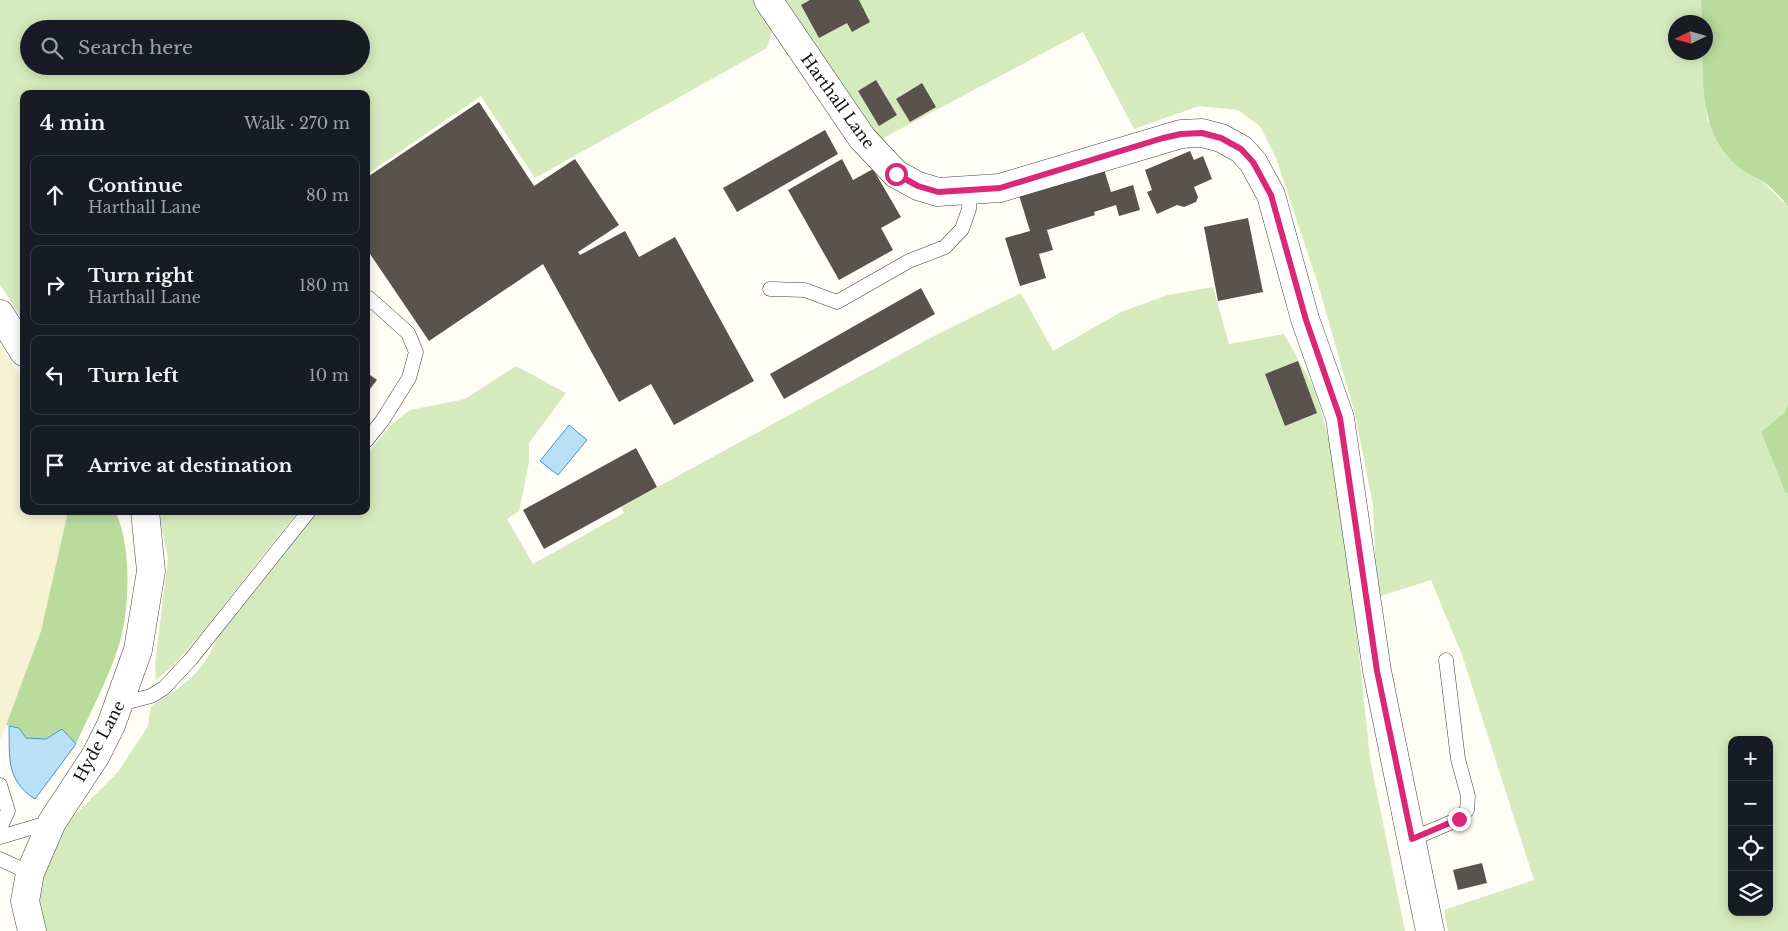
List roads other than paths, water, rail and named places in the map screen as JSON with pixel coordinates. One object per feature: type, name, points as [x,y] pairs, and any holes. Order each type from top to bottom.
[{"type":"street","name":"Harthall Lane","points":[[768,0],[862,138],[896,174],[918,186],[938,192],[1000,188],[1181,134],[1202,133],[1221,138],[1241,149],[1253,162],[1271,195],[1306,320],[1340,418],[1377,671],[1430,931]]},
{"type":"street","points":[[0,314],[20,346]]},
{"type":"street","name":"Hyde Lane","points":[[32,931],[25,901],[30,873],[52,822],[96,755],[120,704],[138,650],[152,570],[145,515]]},
{"type":"lane","points":[[770,289],[805,290],[837,302],[909,261],[945,247],[962,230],[969,209],[970,190]]},
{"type":"lane","points":[[370,299],[408,333],[416,352],[409,378],[370,435]]},
{"type":"lane","points":[[120,704],[151,696],[164,688],[191,659],[306,515]]},
{"type":"lane","points":[[1412,839],[1459,819],[1467,810],[1468,796],[1452,728],[1446,660]]},
{"type":"lane","points":[[0,785],[8,811],[0,828]]},
{"type":"lane","points":[[0,837],[52,822]]},
{"type":"lane","points":[[0,858],[30,873]]},
{"type":"water","points":[[569,425],[587,440],[558,475],[540,461]]},
{"type":"water","points":[[9,726],[19,728],[26,738],[46,739],[62,729],[76,744],[35,799],[18,784],[11,767]]}]
